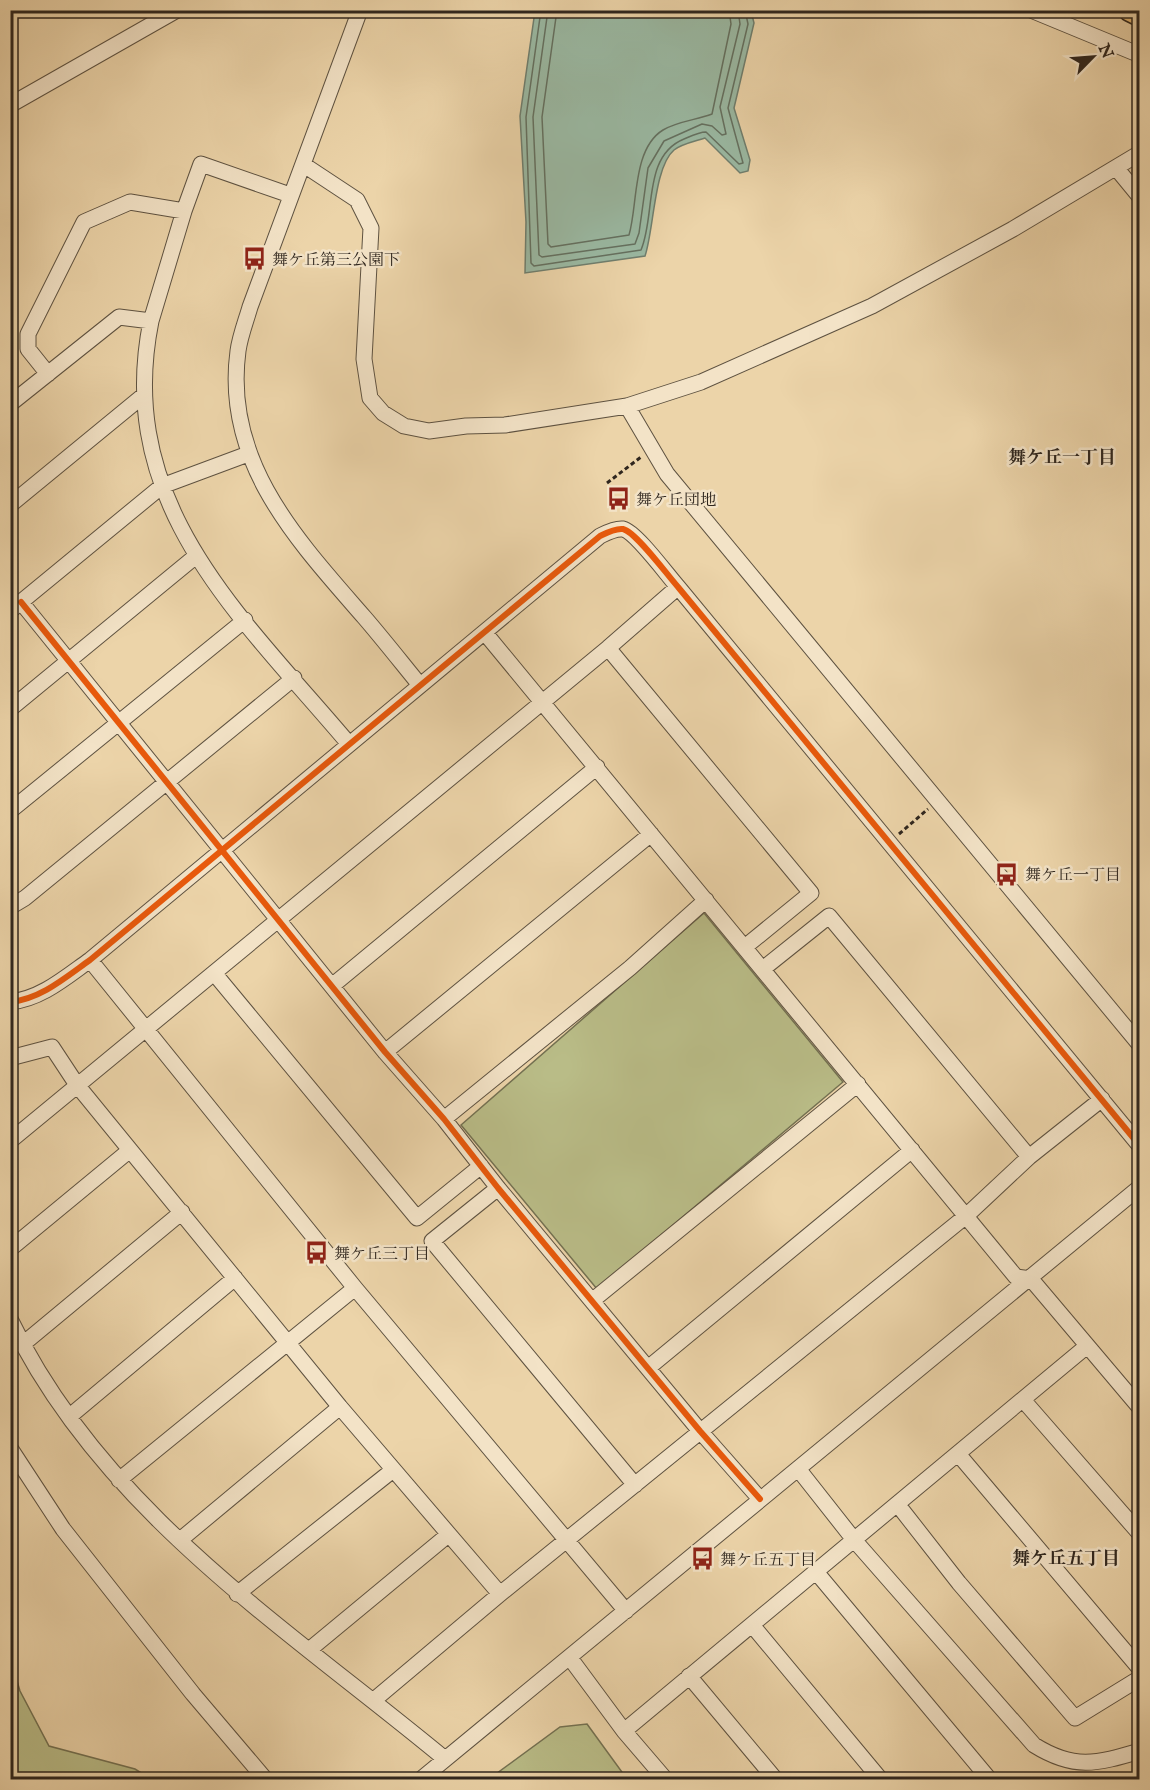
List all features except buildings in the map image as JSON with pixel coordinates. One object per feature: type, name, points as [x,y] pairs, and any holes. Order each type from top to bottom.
[{"type":"highway","points":[[1130,10],[1140,15]]},
{"type":"street","points":[[10,105],[177,10]]},
{"type":"street","points":[[360,10],[304,165],[290,195],[249,307],[238,351],[237,400],[248,454],[275,509],[309,555],[419,684]]},
{"type":"street","points":[[1030,10],[1140,55]]},
{"type":"street","points":[[304,165],[357,200],[371,228],[364,359],[370,398],[383,413],[404,426],[429,431],[466,426],[505,425],[627,406],[701,382],[872,306],[1117,169],[1140,153]]},
{"type":"street","points":[[290,195],[201,164],[184,211],[151,321],[144,395],[151,448],[162,486],[175,520],[196,556],[245,620],[349,744]]},
{"type":"street","points":[[1117,169],[1140,196]]},
{"type":"street","points":[[48,374],[28,349],[28,334],[84,222],[130,202],[184,211]]},
{"type":"street","points":[[10,404],[119,317],[151,321]]},
{"type":"street","points":[[10,505],[144,395]]},
{"type":"street","points":[[627,406],[667,474],[1140,1045]]},
{"type":"street","points":[[248,454],[162,486],[16,606],[69,662],[385,1052],[444,1119],[498,1188],[700,1431],[760,1499]]},
{"type":"street","points":[[10,1002],[21,1001],[52,987],[90,960],[419,684],[485,633],[600,536],[623,529],[633,536],[678,587],[1140,1146]]},
{"type":"street","points":[[10,709],[196,556]]},
{"type":"street","points":[[10,1140],[608,648],[678,587]]},
{"type":"street","points":[[10,811],[245,620]]},
{"type":"street","points":[[485,633],[543,700],[1016,1276],[1031,1279],[1140,1408]]},
{"type":"street","points":[[608,648],[811,893],[746,946]]},
{"type":"street","points":[[10,907],[26,898],[294,678]]},
{"type":"street","points":[[333,985],[597,766]]},
{"type":"street","points":[[385,1052],[651,834]]},
{"type":"street","points":[[444,1119],[630,968],[706,900]]},
{"type":"street","points":[[764,968],[830,916],[1029,1157]]},
{"type":"street","points":[[90,960],[355,1288],[626,1611]]},
{"type":"street","points":[[214,973],[417,1218],[481,1166]]},
{"type":"street","points":[[10,1058],[52,1047],[77,1084],[340,1407],[500,1594]]},
{"type":"street","points":[[593,1300],[858,1084]]},
{"type":"street","points":[[374,1700],[500,1594],[567,1542],[700,1431],[966,1216],[1029,1157],[1102,1099]]},
{"type":"street","points":[[10,1249],[130,1150]]},
{"type":"street","points":[[648,1368],[912,1150]]},
{"type":"street","points":[[420,1779],[570,1658],[760,1499],[799,1470],[1140,1187]]},
{"type":"street","points":[[498,1188],[432,1241],[635,1485]]},
{"type":"street","points":[[22,1344],[182,1212]]},
{"type":"street","points":[[70,1416],[235,1278]]},
{"type":"street","points":[[119,1480],[355,1288]]},
{"type":"street","points":[[10,1319],[22,1344],[70,1416],[119,1480],[237,1594],[374,1700],[445,1759]]},
{"type":"street","points":[[624,1731],[1024,1401],[1087,1346]]},
{"type":"street","points":[[1024,1401],[1140,1534]]},
{"type":"street","points":[[180,1540],[340,1407]]},
{"type":"street","points":[[10,1448],[63,1529],[193,1694],[266,1779]]},
{"type":"street","points":[[959,1455],[1140,1669]]},
{"type":"street","points":[[237,1594],[393,1470]]},
{"type":"street","points":[[799,1470],[855,1541],[1034,1745],[1056,1759],[1082,1764],[1140,1751]]},
{"type":"street","points":[[898,1505],[959,1583],[1075,1719],[1140,1678]]},
{"type":"street","points":[[309,1650],[448,1534]]},
{"type":"street","points":[[817,1573],[990,1779]]},
{"type":"street","points":[[752,1625],[880,1779]]},
{"type":"street","points":[[570,1658],[624,1731],[666,1779]]},
{"type":"street","points":[[689,1676],[776,1779]]},
{"type":"path","points":[[607,483],[652,449]]},
{"type":"path","points":[[890,842],[939,800]]},
{"type":"green space","points":[[704,913],[843,1082],[597,1289],[461,1125]]},
{"type":"green space","points":[[11,1661],[20,1691],[49,1746],[135,1769],[151,1779],[11,1779]]},
{"type":"green space","points":[[587,1724],[627,1779],[489,1779],[560,1727]]},
{"type":"water","points":[[535,11],[751,11],[754,23],[734,108],[750,160],[748,171],[740,173],[705,138],[674,150],[667,158],[658,184],[645,256],[525,273],[526,222],[520,116]]},
{"type":"cycle path","points":[[10,1002],[43,992],[90,960],[600,536],[623,529],[636,538],[652,555],[1140,1146]]},
{"type":"cycle path","points":[[21,602],[385,1052],[444,1119],[498,1188],[700,1431],[760,1499]]},
{"type":"place","name":"舞ケ丘第三公園下","points":[[254,259]]},
{"type":"place","name":"舞ケ丘団地","points":[[618,499]]},
{"type":"place","name":"舞ケ丘一丁目","points":[[1007,874]]},
{"type":"place","name":"舞ケ丘三丁目","points":[[316,1253]]},
{"type":"place","name":"舞ケ丘五丁目","points":[[702,1559]]},
{"type":"district","name":"舞ケ丘一丁目","points":[[1062,457]]},
{"type":"district","name":"舞ケ丘五丁目","points":[[1066,1558]]}]
